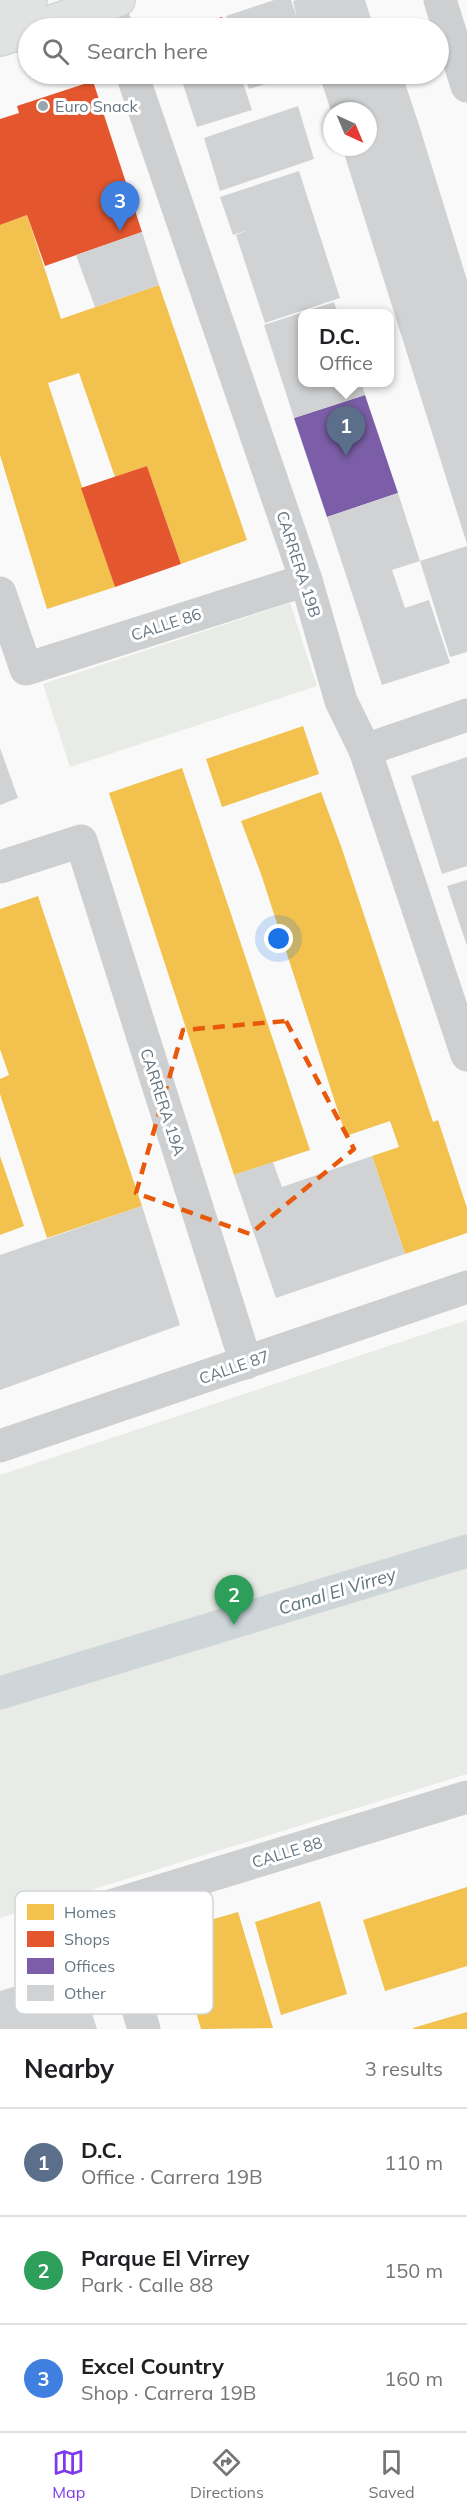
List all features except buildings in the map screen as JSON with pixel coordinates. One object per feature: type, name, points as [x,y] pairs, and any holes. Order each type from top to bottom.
[{"type":"main road","points":[[0,11],[30,0]]},
{"type":"main road","points":[[82,18],[114,11]]},
{"type":"main road","points":[[0,39],[18,33]]},
{"type":"street","points":[[440,0],[446,18]]},
{"type":"street","points":[[449,29],[467,86]]},
{"type":"street","name":"CARRERA 19B","points":[[135,84],[306,580],[341,701],[365,750],[467,1055]]},
{"type":"street","name":"CALLE 86","points":[[0,593],[26,669],[306,580]]},
{"type":"street","points":[[365,750],[467,715]]},
{"type":"street","name":"CARRERA 19A","points":[[0,867],[81,841],[246,1363]]},
{"type":"street","name":"CALLE 87","points":[[0,1446],[467,1287]]},
{"type":"street","name":"CALLE 88","points":[[159,1891],[467,1797]]},
{"type":"street","name":"CALLE 88","points":[[139,2014],[144,2029]]},
{"type":"highlighted area","points":[[286,1021],[354,1149],[250,1234],[136,1193],[183,1030]]},
{"type":"shaded area","points":[[290,603],[317,686],[70,767],[43,684]]},
{"type":"shaded area","points":[[467,1320],[467,1774],[88,1891],[15,1891],[15,1913],[0,1918],[0,1475]]},
{"type":"waterway","name":"Canal El Virrey","points":[[0,1693],[467,1551]]},
{"type":"place","name":"Euro Snack","points":[[43,106]]},
{"type":"place","name":"Excel Country","points":[[120,231]]},
{"type":"place","name":"D.C.","points":[[346,456]]},
{"type":"place","name":"Parque El Virrey","points":[[234,1625]]}]
